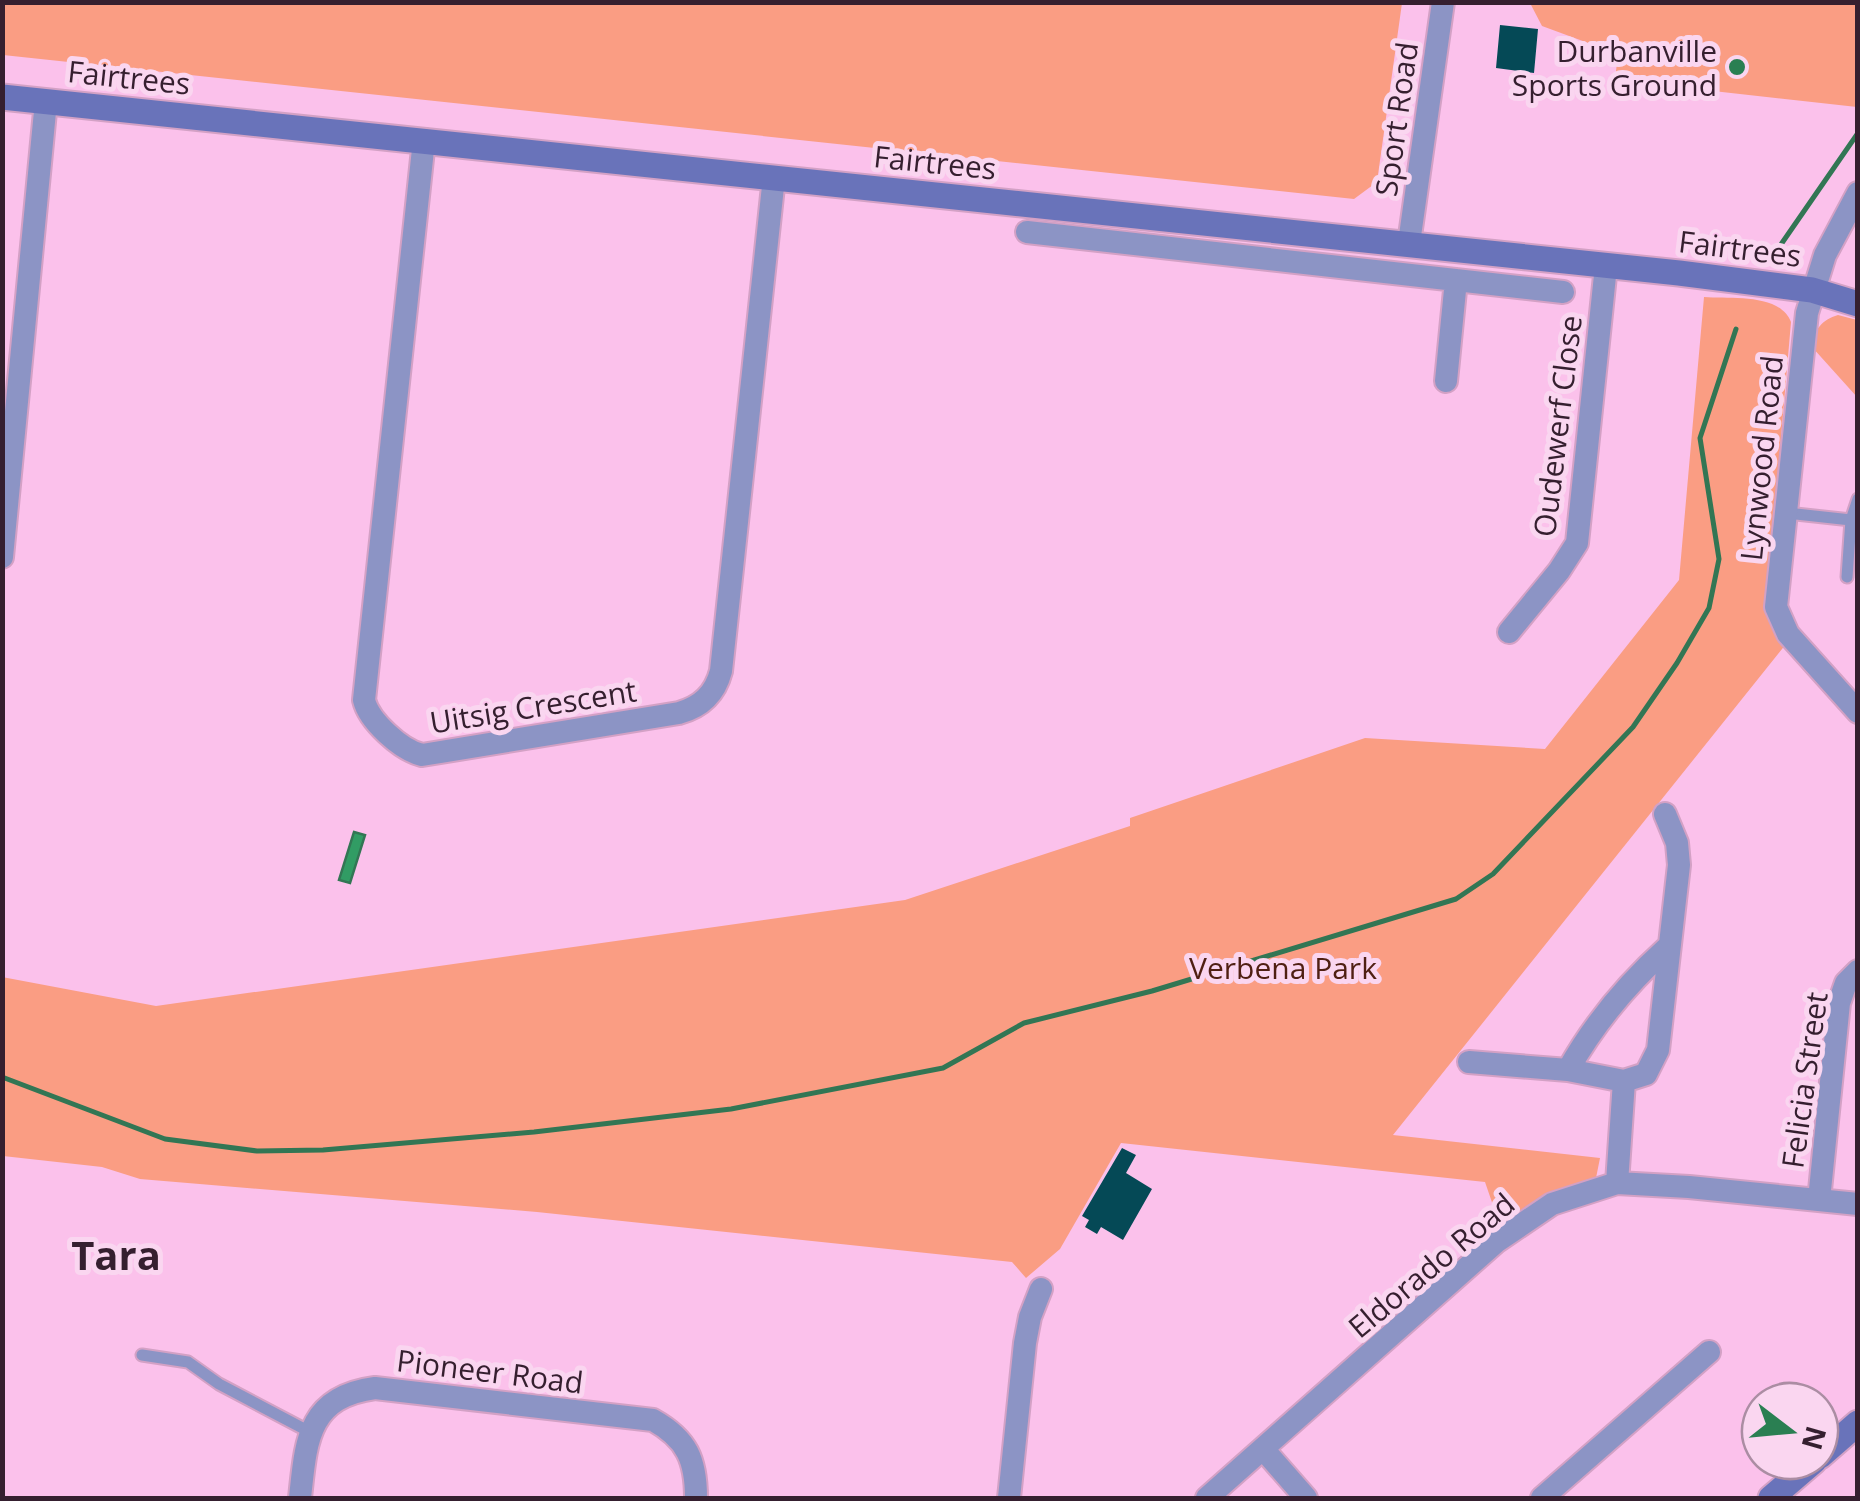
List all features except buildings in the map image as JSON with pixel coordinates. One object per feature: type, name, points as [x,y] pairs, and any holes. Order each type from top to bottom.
[{"type":"main road","name":"Fairtrees","points":[[2,97],[1606,266],[1812,290],[1858,304]]},
{"type":"main road","points":[[1771,1498],[1791,1481]]},
{"type":"street","name":"Sport Road","points":[[1408,244],[1443,2]]},
{"type":"street","points":[[2,557],[46,101]]},
{"type":"street","name":"Uitsig Crescent","points":[[424,140],[364,700],[369,714],[410,751],[422,755],[679,713],[703,702],[714,689],[721,671],[774,177]]},
{"type":"street","name":"Lynwood Road","points":[[1857,709],[1788,634],[1779,618],[1776,594],[1812,290],[1837,227],[1858,193]]},
{"type":"street","points":[[1160,247],[1162,219]]},
{"type":"street","points":[[1027,232],[1563,292]]},
{"type":"street","name":"Oudewerf Close","points":[[1509,632],[1577,543],[1606,266]]},
{"type":"street","points":[[1446,381],[1456,280]]},
{"type":"street","points":[[1468,1062],[1568,1070],[1624,1081],[1646,1074],[1656,1059],[1679,854],[1678,842],[1665,814]]},
{"type":"street","points":[[1568,1070],[1616,1001],[1668,948]]},
{"type":"street","name":"Felicia Street","points":[[1818,1200],[1839,1003],[1846,984],[1858,971]]},
{"type":"street","points":[[1616,1183],[1624,1081]]},
{"type":"street","name":"Eldorado Road","points":[[1207,1498],[1516,1226],[1571,1196],[1616,1183],[1690,1186],[1858,1204]]},
{"type":"street","points":[[1009,1498],[1025,1343],[1042,1290]]},
{"type":"street","points":[[1542,1498],[1709,1352]]},
{"type":"street","name":"Pioneer Road","points":[[310,1432],[322,1410],[336,1399],[353,1390],[374,1388],[653,1420],[684,1442],[692,1457],[696,1498]]},
{"type":"street","points":[[300,1498],[310,1432]]},
{"type":"street","points":[[1264,1450],[1306,1498]]},
{"type":"lane","points":[[1846,577],[1851,520],[1858,499]]},
{"type":"lane","points":[[1786,513],[1851,520]]},
{"type":"lane","points":[[142,1355],[188,1362],[219,1384],[310,1432]]},
{"type":"green space","points":[[3,2],[1402,3],[1377,182],[1354,199],[3,55]]},
{"type":"green space","name":"Durbanville Sports Ground","points":[[1530,3],[1857,3],[1857,107],[1615,80],[1618,54],[1542,26]]},
{"type":"green space","name":"Verbena Park","points":[[1704,297],[1766,302],[1777,306],[1791,322],[1767,600],[1786,644],[1393,1135],[1600,1158],[1596,1178],[1546,1196],[1503,1224],[1485,1182],[1121,1143],[1060,1249],[1026,1278],[1012,1262],[537,1212],[140,1179],[102,1167],[3,1156],[2,977],[156,1006],[905,900],[1130,826],[1130,818],[1365,738],[1545,749],[1679,580]]},
{"type":"green space","points":[[1838,315],[1857,320],[1857,397],[1812,347],[1820,326]]},
{"type":"shaded area","points":[[354,832],[365,835],[350,883],[339,880]]},
{"type":"waterway","points":[[1773,256],[1858,133]]},
{"type":"waterway","points":[[2,1077],[165,1139],[257,1151],[323,1150],[534,1132],[731,1109],[943,1068],[1024,1023],[1152,991],[1456,899],[1493,874],[1633,727],[1709,608],[1719,559],[1700,438],[1736,329]]},
{"type":"place","name":"Durbanville Sports Ground","points":[[1737,67]]},
{"type":"district","name":"Tara","points":[[116,1254]]}]
